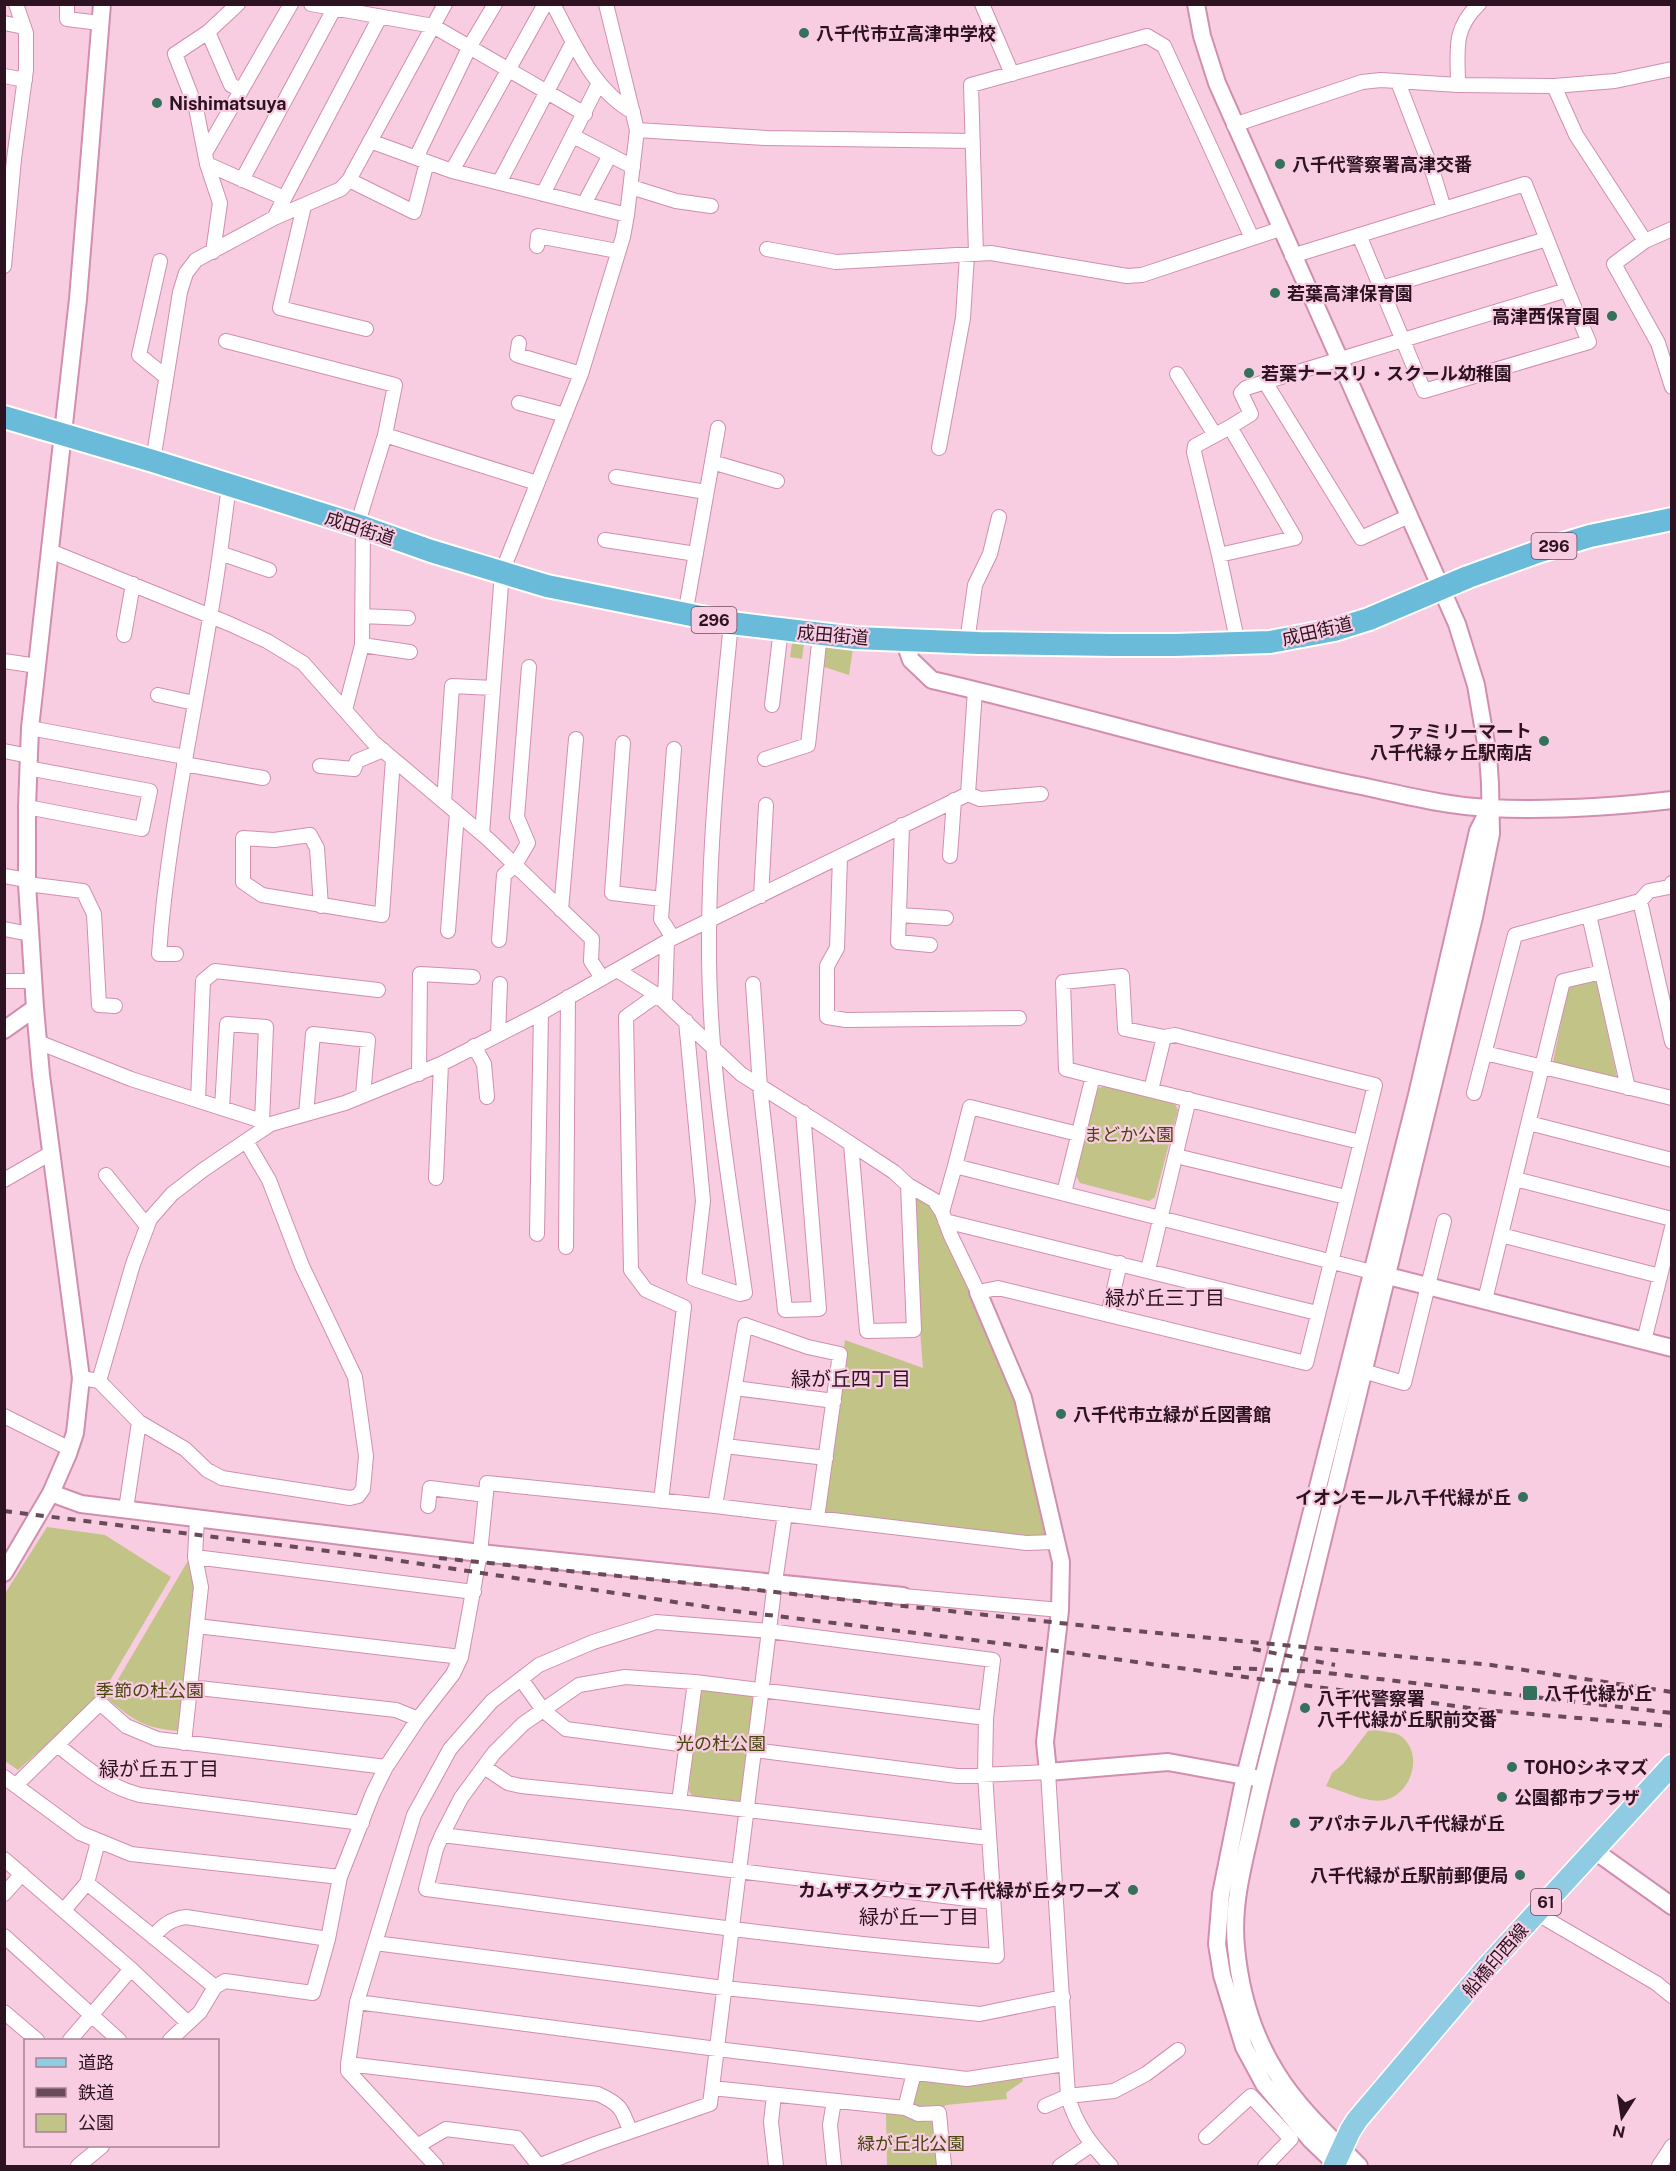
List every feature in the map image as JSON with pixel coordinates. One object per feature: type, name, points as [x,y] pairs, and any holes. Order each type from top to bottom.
[{"type":"highway","name":"成田街道","points":[[4,417],[153,461],[547,586],[731,623],[820,634],[904,640],[1175,645],[1270,642],[1334,630],[1369,619],[1468,577],[1537,552],[1590,536],[1671,519]]},
{"type":"main road","name":"船橋印西線","points":[[1336,2162],[1357,2120],[1486,1968],[1671,1765]]},
{"type":"street","points":[[4,266],[12,125],[25,80],[26,33],[16,4]]},
{"type":"street","points":[[67,4],[67,18],[100,24]]},
{"type":"street","points":[[4,1574],[10,1553],[51,1492],[70,1449],[75,1433],[81,1378],[38,1042],[27,882],[27,807],[30,728],[78,299],[102,4]]},
{"type":"street","points":[[213,252],[220,203],[206,159],[196,108],[175,54],[208,32],[238,4]]},
{"type":"street","points":[[206,159],[241,90],[291,4]]},
{"type":"street","points":[[311,4],[433,26],[585,114]]},
{"type":"street","points":[[153,461],[180,291],[186,273],[196,260],[274,218],[341,189],[349,180],[445,4]]},
{"type":"street","points":[[349,180],[414,212],[422,160],[470,46],[495,4]]},
{"type":"street","points":[[452,171],[545,4]]},
{"type":"street","points":[[553,4],[586,66],[622,106],[633,112]]},
{"type":"street","points":[[482,834],[502,572],[581,374],[623,237],[627,215],[637,130],[606,4]]},
{"type":"street","points":[[982,4],[1012,74]]},
{"type":"street","points":[[1196,4],[1198,22],[1209,60],[1234,125],[1464,642],[1476,685],[1488,755],[1491,834],[1474,917],[1245,1775],[1221,1894],[1217,1944],[1222,1975],[1244,2047],[1264,2084],[1311,2140],[1336,2162],[1359,2166]]},
{"type":"street","points":[[1458,85],[1459,36],[1462,24],[1479,4]]},
{"type":"street","points":[[242,180],[334,9]]},
{"type":"street","points":[[274,218],[380,16]]},
{"type":"street","points":[[4,23],[24,27]]},
{"type":"street","points":[[208,32],[231,85],[241,90]]},
{"type":"street","points":[[939,448],[963,318],[971,254],[973,141],[971,85],[1147,36],[1164,46],[1252,238]]},
{"type":"street","points":[[500,183],[573,42]]},
{"type":"street","points":[[1234,125],[1362,82],[1554,86],[1615,81],[1671,69]]},
{"type":"street","points":[[4,76],[25,80]]},
{"type":"street","points":[[1398,82],[1434,176],[1444,209]]},
{"type":"street","points":[[543,194],[599,83]]},
{"type":"street","points":[[1554,86],[1576,135],[1645,241]]},
{"type":"street","points":[[637,130],[766,138],[973,141]]},
{"type":"street","points":[[573,136],[633,167]]},
{"type":"street","points":[[369,141],[452,171],[627,215]]},
{"type":"street","points":[[584,204],[610,155]]},
{"type":"street","points":[[206,159],[242,180],[284,198]]},
{"type":"street","points":[[1292,256],[1359,235],[1525,184],[1589,342],[1424,391],[1359,235]]},
{"type":"street","points":[[631,188],[676,201],[711,206]]},
{"type":"street","points":[[304,206],[280,308],[366,329]]},
{"type":"street","points":[[767,249],[836,262],[992,253],[1127,276],[1142,275],[1280,229]]},
{"type":"street","points":[[1671,229],[1645,241],[1614,264],[1658,343],[1671,387]]},
{"type":"street","points":[[537,246],[538,236],[617,251]]},
{"type":"street","points":[[1381,288],[1547,239]]},
{"type":"street","points":[[160,261],[139,355],[166,377]]},
{"type":"street","points":[[1238,644],[1194,452],[1196,447],[1251,414],[1241,393],[1246,388],[1338,358],[1567,290]]},
{"type":"street","points":[[226,341],[394,385],[385,435],[360,527],[362,645],[345,710]]},
{"type":"street","points":[[519,343],[517,355],[581,374]]},
{"type":"street","points":[[1177,374],[1215,435]]},
{"type":"street","points":[[1265,382],[1361,538],[1409,516]]},
{"type":"street","points":[[519,403],[565,415]]},
{"type":"street","points":[[1219,555],[1295,538],[1230,427]]},
{"type":"street","points":[[685,615],[718,428]]},
{"type":"street","points":[[385,435],[537,483]]},
{"type":"street","points":[[712,462],[777,481]]},
{"type":"street","points":[[616,477],[706,492]]},
{"type":"street","points":[[176,954],[159,954],[163,896],[210,616],[229,486]]},
{"type":"street","points":[[967,642],[975,585],[990,554],[999,517]]},
{"type":"street","points":[[604,540],[696,554]]},
{"type":"street","points":[[50,551],[267,641],[303,663],[388,754],[482,834],[592,939],[591,961],[602,978]]},
{"type":"street","points":[[220,553],[269,570]]},
{"type":"street","points":[[124,635],[133,584]]},
{"type":"street","points":[[362,616],[408,618]]},
{"type":"street","points":[[686,1022],[704,1201],[694,1279],[740,1294],[745,1293],[717,1103],[709,959],[714,796],[731,623]]},
{"type":"street","points":[[772,705],[781,629]]},
{"type":"street","points":[[765,759],[808,745],[820,634]]},
{"type":"street","points":[[904,640],[911,660],[932,680],[1291,772],[1452,804],[1489,808],[1575,809],[1671,800]]},
{"type":"street","points":[[362,645],[410,652]]},
{"type":"street","points":[[4,661],[36,666]]},
{"type":"street","points":[[500,940],[504,874],[515,865],[528,843],[517,817],[529,667]]},
{"type":"street","points":[[444,802],[452,686],[493,688]]},
{"type":"street","points":[[968,794],[975,690]]},
{"type":"street","points":[[158,695],[194,703]]},
{"type":"street","points":[[30,728],[263,778]]},
{"type":"street","points":[[561,910],[576,738]]},
{"type":"street","points":[[623,743],[612,893],[662,899]]},
{"type":"street","points":[[661,998],[670,940],[661,919],[674,749]]},
{"type":"street","points":[[4,751],[28,762],[150,791],[142,829],[27,807]]},
{"type":"street","points":[[320,766],[354,769],[357,760],[388,754]]},
{"type":"street","points":[[321,906],[317,848],[310,835],[274,840],[243,838],[243,882],[262,895],[321,906],[382,915],[388,754]]},
{"type":"street","points":[[99,1381],[133,1264],[150,1219],[172,1194],[246,1141],[266,1123],[306,1114],[363,1095],[441,1064],[541,1013],[670,940],[968,794],[980,798],[1041,794]]},
{"type":"street","points":[[950,856],[954,800]]},
{"type":"street","points":[[761,896],[766,805]]},
{"type":"street","points":[[448,931],[457,813]]},
{"type":"street","points":[[902,825],[898,942],[930,945]]},
{"type":"street","points":[[840,857],[837,948],[827,966],[827,1017],[846,1020],[1019,1018]]},
{"type":"street","points":[[4,876],[83,891],[94,914],[99,1005],[115,1006]]},
{"type":"street","points":[[1474,1093],[1515,935],[1640,901],[1649,891],[1669,887],[1671,884]]},
{"type":"street","points":[[1640,901],[1671,1042]]},
{"type":"street","points":[[899,915],[946,918]]},
{"type":"street","points":[[1589,915],[1628,1088]]},
{"type":"street","points":[[4,929],[30,934]]},
{"type":"street","points":[[617,969],[661,998],[727,1062],[760,1087],[803,1112],[894,1172],[908,1185],[934,1200],[944,1216],[1023,1398],[1061,1562],[1060,1610],[1045,1742],[1068,2096],[1072,2113],[1091,2145],[1110,2166]]},
{"type":"street","points":[[198,1100],[203,981],[215,971],[378,990]]},
{"type":"street","points":[[1485,1300],[1563,981],[1602,972]]},
{"type":"street","points":[[419,1074],[420,974],[473,977]]},
{"type":"street","points":[[978,1292],[998,1288],[1306,1363],[1375,1085],[1175,1035],[1164,1037],[1125,1029],[1122,976],[1063,982],[1066,1070],[1360,1142]]},
{"type":"street","points":[[4,981],[33,981]]},
{"type":"street","points":[[498,1035],[500,984]]},
{"type":"street","points":[[753,984],[760,1087],[785,1310],[819,1309],[803,1112]]},
{"type":"street","points":[[566,1247],[568,997]]},
{"type":"street","points":[[661,998],[626,1017],[631,1270],[646,1290],[684,1307],[661,1501]]},
{"type":"street","points":[[4,1030],[35,1008]]},
{"type":"street","points":[[537,1234],[541,1013]]},
{"type":"street","points":[[222,1108],[227,1024],[266,1027],[266,1123]]},
{"type":"street","points":[[306,1114],[313,1034],[368,1040],[363,1095]]},
{"type":"street","points":[[1151,1090],[1164,1037]]},
{"type":"street","points":[[38,1042],[131,1079],[266,1123]]},
{"type":"street","points":[[474,1046],[484,1064],[488,1097]]},
{"type":"street","points":[[1485,1053],[1671,1098]]},
{"type":"street","points":[[436,1178],[441,1064]]},
{"type":"street","points":[[1064,1193],[1092,1076]]},
{"type":"street","points":[[1148,1270],[1189,1099]]},
{"type":"street","points":[[944,1216],[970,1107],[1078,1134]]},
{"type":"street","points":[[1529,1123],[1671,1160]]},
{"type":"street","points":[[81,1378],[99,1381],[139,1422],[185,1449],[207,1470],[222,1478],[350,1498],[358,1496],[363,1489],[366,1456],[355,1377],[303,1266],[268,1180],[246,1141]]},
{"type":"street","points":[[851,1144],[867,1331],[914,1330],[908,1185]]},
{"type":"street","points":[[4,1180],[51,1153]]},
{"type":"street","points":[[1176,1156],[1346,1197]]},
{"type":"street","points":[[955,1166],[1671,1348]]},
{"type":"street","points":[[106,1175],[147,1226]]},
{"type":"street","points":[[1515,1179],[1671,1219]]},
{"type":"street","points":[[944,1216],[1317,1313]]},
{"type":"street","points":[[1363,1371],[1404,1383],[1443,1221]]},
{"type":"street","points":[[1644,1341],[1671,1228]]},
{"type":"street","points":[[1501,1235],[1660,1276]]},
{"type":"street","points":[[1108,1315],[1120,1263]]},
{"type":"street","points":[[1336,2162],[1313,2119],[1277,2073],[1258,2036],[1244,1994],[1236,1946],[1235,1903],[1262,1779],[1363,1371],[1379,1274]]},
{"type":"street","points":[[715,1506],[745,1325],[808,1347],[840,1354],[817,1518]]},
{"type":"street","points":[[735,1388],[834,1401]]},
{"type":"street","points":[[4,1416],[70,1449]]},
{"type":"street","points":[[126,1509],[139,1422]]},
{"type":"street","points":[[725,1446],[826,1458]]},
{"type":"street","points":[[171,2039],[200,2012],[215,1987],[225,1981],[313,1993],[328,1939],[340,1877],[373,1793],[386,1767],[418,1719],[453,1674],[461,1657],[480,1552],[487,1482],[1026,1543],[1056,1542]]},
{"type":"street","points":[[428,1506],[430,1488],[486,1495]]},
{"type":"street","points":[[51,1492],[81,1504],[480,1552],[1060,1610]]},
{"type":"street","points":[[417,2146],[446,2129],[517,2138],[538,2166],[710,2104],[761,1689],[785,1515]]},
{"type":"street","points":[[184,1743],[201,1587],[195,1557],[196,1518]]},
{"type":"street","points":[[195,1557],[474,1592]]},
{"type":"street","points":[[436,2166],[348,2071],[348,2064],[357,2002],[414,1815],[450,1749],[492,1701],[539,1665],[593,1642],[656,1622],[769,1631],[993,1660],[986,1718],[986,1774],[997,1956],[942,1952],[732,1928],[426,1889],[442,1835],[461,1798],[494,1753],[509,1737],[543,1710],[572,1689],[587,1683],[625,1677],[695,1682],[986,1718]]},
{"type":"street","points":[[197,1626],[461,1657]]},
{"type":"street","points":[[521,1679],[543,1710],[566,1729],[687,1745]]},
{"type":"street","points":[[680,1802],[695,1682]]},
{"type":"street","points":[[190,1687],[396,1710],[418,1719]]},
{"type":"street","points":[[340,1877],[131,1854],[80,1833],[10,1781],[57,1744],[100,1703],[126,1726],[156,1739],[386,1767]]},
{"type":"street","points":[[57,1744],[100,1778],[119,1789],[140,1795],[362,1822]]},
{"type":"street","points":[[754,1750],[957,1776],[1048,1772],[1168,1762],[1262,1779]]},
{"type":"street","points":[[484,1767],[508,1783],[521,1786],[989,1838]]},
{"type":"street","points":[[442,1835],[993,1902]]},
{"type":"street","points":[[64,1910],[87,1883],[98,1842]]},
{"type":"street","points":[[1595,1851],[1671,1906]]},
{"type":"street","points":[[4,1859],[131,1969],[188,2023]]},
{"type":"street","points":[[4,1894],[22,1874]]},
{"type":"street","points":[[87,1883],[215,1987]]},
{"type":"street","points":[[1536,1913],[1656,1983],[1671,1996]]},
{"type":"street","points":[[153,1937],[161,1927],[174,1919],[186,1917],[328,1939]]},
{"type":"street","points":[[4,1936],[118,2039]]},
{"type":"street","points":[[375,1943],[724,1988],[980,2014],[1062,1997]]},
{"type":"street","points":[[71,2039],[131,1969]]},
{"type":"street","points":[[357,2002],[967,2079],[1065,2064]]},
{"type":"street","points":[[4,2012],[36,2039]]},
{"type":"street","points":[[1045,2106],[1068,2096],[1114,2091],[1146,2074],[1178,2050]]},
{"type":"street","points":[[348,2064],[598,2094],[615,2101],[623,2110],[630,2131]]},
{"type":"street","points":[[905,2108],[915,2073]]},
{"type":"street","points":[[712,2088],[905,2108],[918,2114],[939,2113],[944,2166]]},
{"type":"street","points":[[774,2095],[771,2122],[776,2166]]},
{"type":"street","points":[[1206,2137],[1251,2096],[1291,2139],[1265,2166]]},
{"type":"street","points":[[834,2101],[830,2125],[834,2166]]},
{"type":"street","points":[[1060,2166],[1091,2145]]},
{"type":"street","points":[[1659,2166],[1671,2146]]},
{"type":"street","points":[[78,2166],[100,2147]]},
{"type":"green space","points":[[792,643],[804,643],[802,659],[790,657]]},
{"type":"green space","points":[[824,646],[853,648],[849,675],[818,665]]},
{"type":"green space","points":[[1596,980],[1617,1077],[1553,1062],[1568,987]]},
{"type":"green space","name":"まどか公園","points":[[1107,1086],[1174,1102],[1178,1110],[1155,1197],[1149,1201],[1080,1183],[1076,1176],[1097,1088]]},
{"type":"green space","points":[[919,1197],[932,1206],[951,1236],[1023,1398],[1056,1542],[817,1518],[845,1340],[923,1368],[914,1255],[913,1199]]},
{"type":"green space","points":[[47,1527],[105,1535],[171,1577],[101,1696],[18,1770],[5,1761],[4,1595]]},
{"type":"green space","name":"季節の杜公園","points":[[189,1559],[195,1592],[179,1731],[157,1728],[140,1722],[107,1698]]},
{"type":"green space","name":"光の杜公園","points":[[702,1688],[751,1692],[754,1697],[743,1800],[735,1803],[693,1799],[689,1790],[699,1693]]},
{"type":"green space","points":[[1376,1730],[1400,1735],[1409,1745],[1413,1763],[1408,1782],[1402,1790],[1394,1796],[1378,1801],[1363,1799],[1326,1786],[1332,1773],[1343,1764],[1368,1731]]},
{"type":"green space","points":[[1021,2072],[1023,2081],[1006,2093],[1007,2099],[946,2105],[940,2110],[907,2107],[916,2075]]},
{"type":"green space","name":"緑が丘北公園","points":[[886,2114],[904,2114],[912,2119],[928,2118],[934,2123],[938,2166],[887,2166]]},
{"type":"railway","points":[[4,1511],[368,1556],[735,1611],[1006,1644],[1484,1710],[1672,1726]]},
{"type":"railway","points":[[439,1558],[1106,1628],[1491,1665],[1672,1692]]},
{"type":"railway","points":[[1253,1649],[1335,1665]]},
{"type":"railway","points":[[1233,1668],[1319,1672],[1672,1713]]},
{"type":"place","name":"八千代市立高津中学校","points":[[804,33]]},
{"type":"place","name":"Nishimatsuya","points":[[157,103]]},
{"type":"place","name":"八千代警察署高津交番","points":[[1280,164]]},
{"type":"place","name":"若葉高津保育園","points":[[1275,293]]},
{"type":"place","name":"高津西保育園","points":[[1612,316]]},
{"type":"place","name":"若葉ナースリ・スクール幼稚園","points":[[1249,373]]},
{"type":"place","name":"ファミリーマート 八千代緑ヶ丘駅南店","points":[[1544,741]]},
{"type":"place","name":"八千代市立緑が丘図書館","points":[[1061,1414]]},
{"type":"place","name":"イオンモール八千代緑が丘","points":[[1523,1497]]},
{"type":"place","name":"八千代緑が丘","points":[[1530,1693]]},
{"type":"place","name":"八千代警察署 八千代緑が丘駅前交番","points":[[1305,1708]]},
{"type":"place","name":"TOHOシネマズ","points":[[1512,1767]]},
{"type":"place","name":"公園都市プラザ","points":[[1502,1797]]},
{"type":"place","name":"アパホテル八千代緑が丘","points":[[1295,1823]]},
{"type":"place","name":"八千代緑が丘駅前郵便局","points":[[1520,1875]]},
{"type":"place","name":"カムザスクウェア八千代緑が丘タワーズ","points":[[1133,1890]]},
{"type":"district","name":"緑が丘三丁目","points":[[1165,1298]]},
{"type":"district","name":"緑が丘四丁目","points":[[851,1379]]},
{"type":"district","name":"緑が丘五丁目","points":[[159,1769]]},
{"type":"district","name":"緑が丘一丁目","points":[[919,1917]]}]
